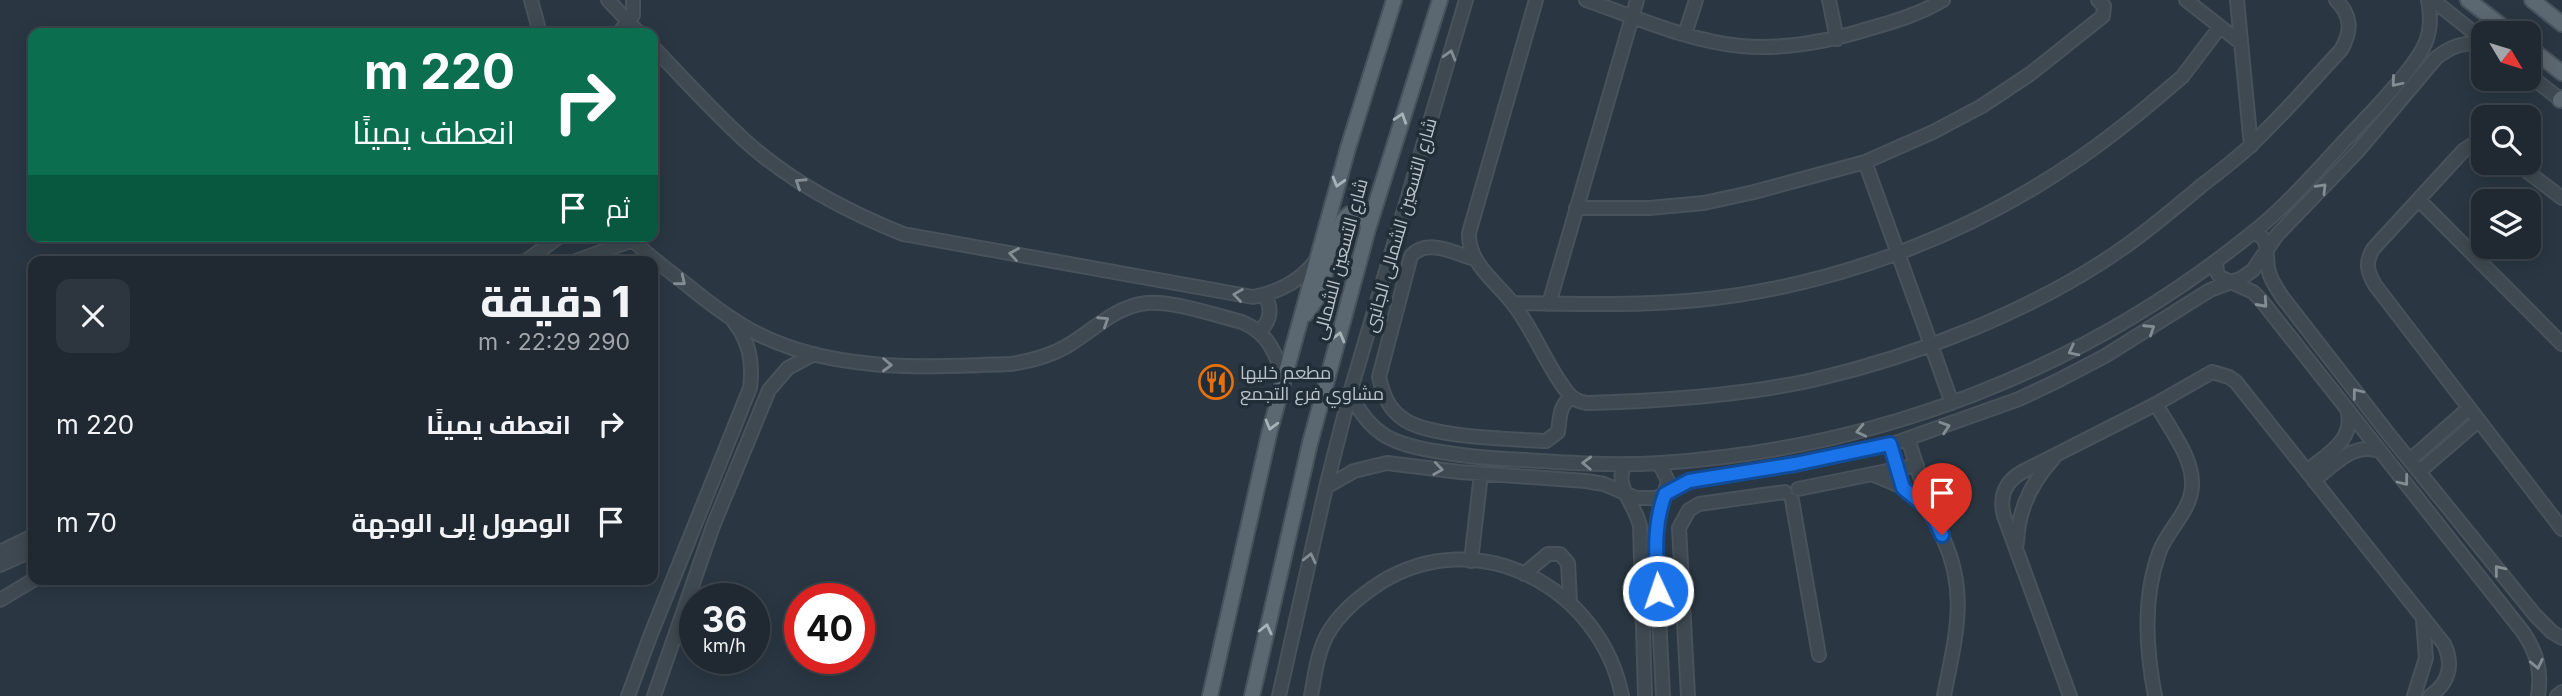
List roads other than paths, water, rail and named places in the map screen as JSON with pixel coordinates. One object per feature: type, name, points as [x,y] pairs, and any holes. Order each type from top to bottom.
[{"type":"main road","name":"شارع التسعين الشمالى","points":[[1210,696],[1284,377],[1348,148],[1394,0]]},
{"type":"main road","name":"شارع التسعين الشمالى","points":[[1252,696],[1310,443],[1368,229],[1440,0]]},
{"type":"main road","points":[[2468,0],[2495,21]]},
{"type":"main road","points":[[2532,0],[2562,24]]},
{"type":"main road","points":[[2541,56],[2562,73]]},
{"type":"main road","points":[[1301,318],[1316,300],[1343,220],[1349,214],[1361,215],[1367,221],[1368,229]]},
{"type":"street","points":[[531,0],[539,28]]},
{"type":"street","points":[[607,0],[634,28]]},
{"type":"street","points":[[624,28],[633,15],[632,0]]},
{"type":"street","name":"شارع التسعين الشمالى الجانبى","points":[[1279,696],[1350,393],[1466,0]]},
{"type":"street","points":[[1536,0],[1469,233],[1469,242],[1475,260],[1513,303],[1573,398],[1587,403],[1653,401],[1726,394],[1811,380],[1875,364],[1931,345],[2073,280],[2153,226],[2250,146],[2341,50],[2349,37],[2350,22],[2345,8],[2336,0]]},
{"type":"street","points":[[1586,0],[1685,34],[1739,46],[1790,46],[1837,39],[1898,21],[1942,0]]},
{"type":"street","points":[[1549,304],[1637,0]]},
{"type":"street","points":[[1685,34],[1696,0]]},
{"type":"street","points":[[1829,0],[1837,39]]},
{"type":"street","points":[[1576,208],[1649,208],[1704,203],[1864,162],[1970,113],[2031,75],[2103,16],[2104,6],[2098,0]]},
{"type":"street","points":[[2186,0],[2241,43]]},
{"type":"street","points":[[2238,0],[2250,146]]},
{"type":"street","points":[[1350,393],[1365,420],[1377,431],[1406,446],[1483,458],[1625,464],[1659,463],[1794,446],[1900,422],[1952,404],[2012,381],[2096,340],[2216,261],[2252,233],[2302,187],[2376,107],[2415,60],[2424,46],[2429,29],[2430,0]]},
{"type":"street","points":[[2430,0],[2471,32]]},
{"type":"street","points":[[1513,303],[1623,306],[1726,297],[1834,274],[1897,253],[2006,203],[2078,159],[2175,83],[2220,27]]},
{"type":"street","points":[[1326,487],[1354,471],[1370,466],[1403,464],[1481,474],[1586,481],[1604,484],[1646,499],[1665,494],[1689,481],[1795,464],[1890,444],[2019,399],[2105,356],[2197,298],[2253,270],[2290,220],[2357,152],[2435,58],[2460,44],[2471,43]]},
{"type":"street","points":[[658,52],[730,127],[775,165],[824,197],[903,234],[1236,295],[1264,295],[1294,282],[1317,258]]},
{"type":"street","points":[[2415,60],[2427,69]]},
{"type":"street","points":[[2541,84],[2561,100]]},
{"type":"street","points":[[2471,146],[2374,249],[2368,259],[2368,272],[2375,285],[2562,529]]},
{"type":"street","points":[[1864,162],[1952,404]]},
{"type":"street","points":[[2532,175],[2562,198]]},
{"type":"street","points":[[2419,200],[2562,345]]},
{"type":"street","points":[[2252,233],[2265,239],[2269,273],[2283,298],[2535,615],[2562,638]]},
{"type":"street","points":[[533,256],[552,242]]},
{"type":"street","points":[[588,256],[621,242]]},
{"type":"street","points":[[636,242],[653,256]]},
{"type":"street","points":[[1475,260],[1427,246],[1411,256],[1379,377],[1383,394],[1391,409],[1404,420],[1419,427],[1482,438],[1546,441],[1558,432],[1563,406],[1567,400],[1573,398]]},
{"type":"street","points":[[658,260],[732,319],[775,342],[814,354],[868,365],[1011,364],[1054,353],[1120,311],[1146,303],[1166,304],[1242,322],[1259,332],[1272,346],[1284,377]]},
{"type":"street","points":[[2216,261],[2217,272],[2224,281],[2253,292],[2261,300],[2523,632],[2534,649],[2540,671],[2539,696]]},
{"type":"street","points":[[1259,332],[1270,314],[1264,295]]},
{"type":"street","points":[[628,696],[650,634],[750,387],[752,373],[749,351],[741,331],[732,319]]},
{"type":"street","points":[[654,696],[704,550],[769,390],[788,368],[814,354]]},
{"type":"street","points":[[2070,696],[2004,516],[2002,495],[2014,477],[2212,372],[2236,382],[2444,644],[2449,663],[2445,682],[2431,696]]},
{"type":"street","points":[[2155,696],[2148,643],[2153,574],[2159,552],[2168,532],[2190,498],[2192,486],[2189,463],[2156,404]]},
{"type":"street","points":[[2410,460],[2469,408]]},
{"type":"street","points":[[2311,476],[2344,438],[2349,424],[2347,409]]},
{"type":"street","points":[[2419,472],[2478,421]]},
{"type":"street","points":[[1908,439],[1931,511],[1953,559],[1959,594],[1956,631],[1944,696]]},
{"type":"street","points":[[1890,444],[1903,488]]},
{"type":"street","points":[[1403,464],[1406,446]]},
{"type":"street","points":[[2311,476],[2354,451],[2367,448],[2380,451]]},
{"type":"street","points":[[2016,550],[2023,505],[2037,478],[2057,454]]},
{"type":"street","points":[[1659,463],[1668,481],[1658,515],[1656,538],[1663,696]]},
{"type":"street","points":[[1625,464],[1620,483],[1640,526],[1645,696]]},
{"type":"street","points":[[1688,696],[1679,528],[1689,510],[1699,505],[1792,493],[1917,465]]},
{"type":"street","points":[[1471,561],[1481,474]]},
{"type":"street","points":[[1874,475],[1903,488],[1931,511]]},
{"type":"street","points":[[1903,488],[1923,485]]},
{"type":"street","points":[[1792,493],[1819,655]]},
{"type":"street","points":[[0,552],[28,538]]},
{"type":"street","points":[[0,565],[28,553]]},
{"type":"street","points":[[1524,573],[1548,554],[1560,554],[1568,563],[1570,602]]},
{"type":"street","points":[[1311,696],[1318,657],[1328,634],[1345,611],[1366,592],[1416,567],[1471,561],[1524,573],[1570,602],[1592,625],[1604,645],[1614,666],[1622,696]]},
{"type":"street","points":[[0,600],[28,583]]},
{"type":"street","points":[[2414,696],[2426,659],[2422,617]]},
{"type":"street","points":[[2557,696],[2562,692]]},
{"type":"place","name":"مطعم خليها مشاوي فرع التجمع","points":[[1216,382]]}]
